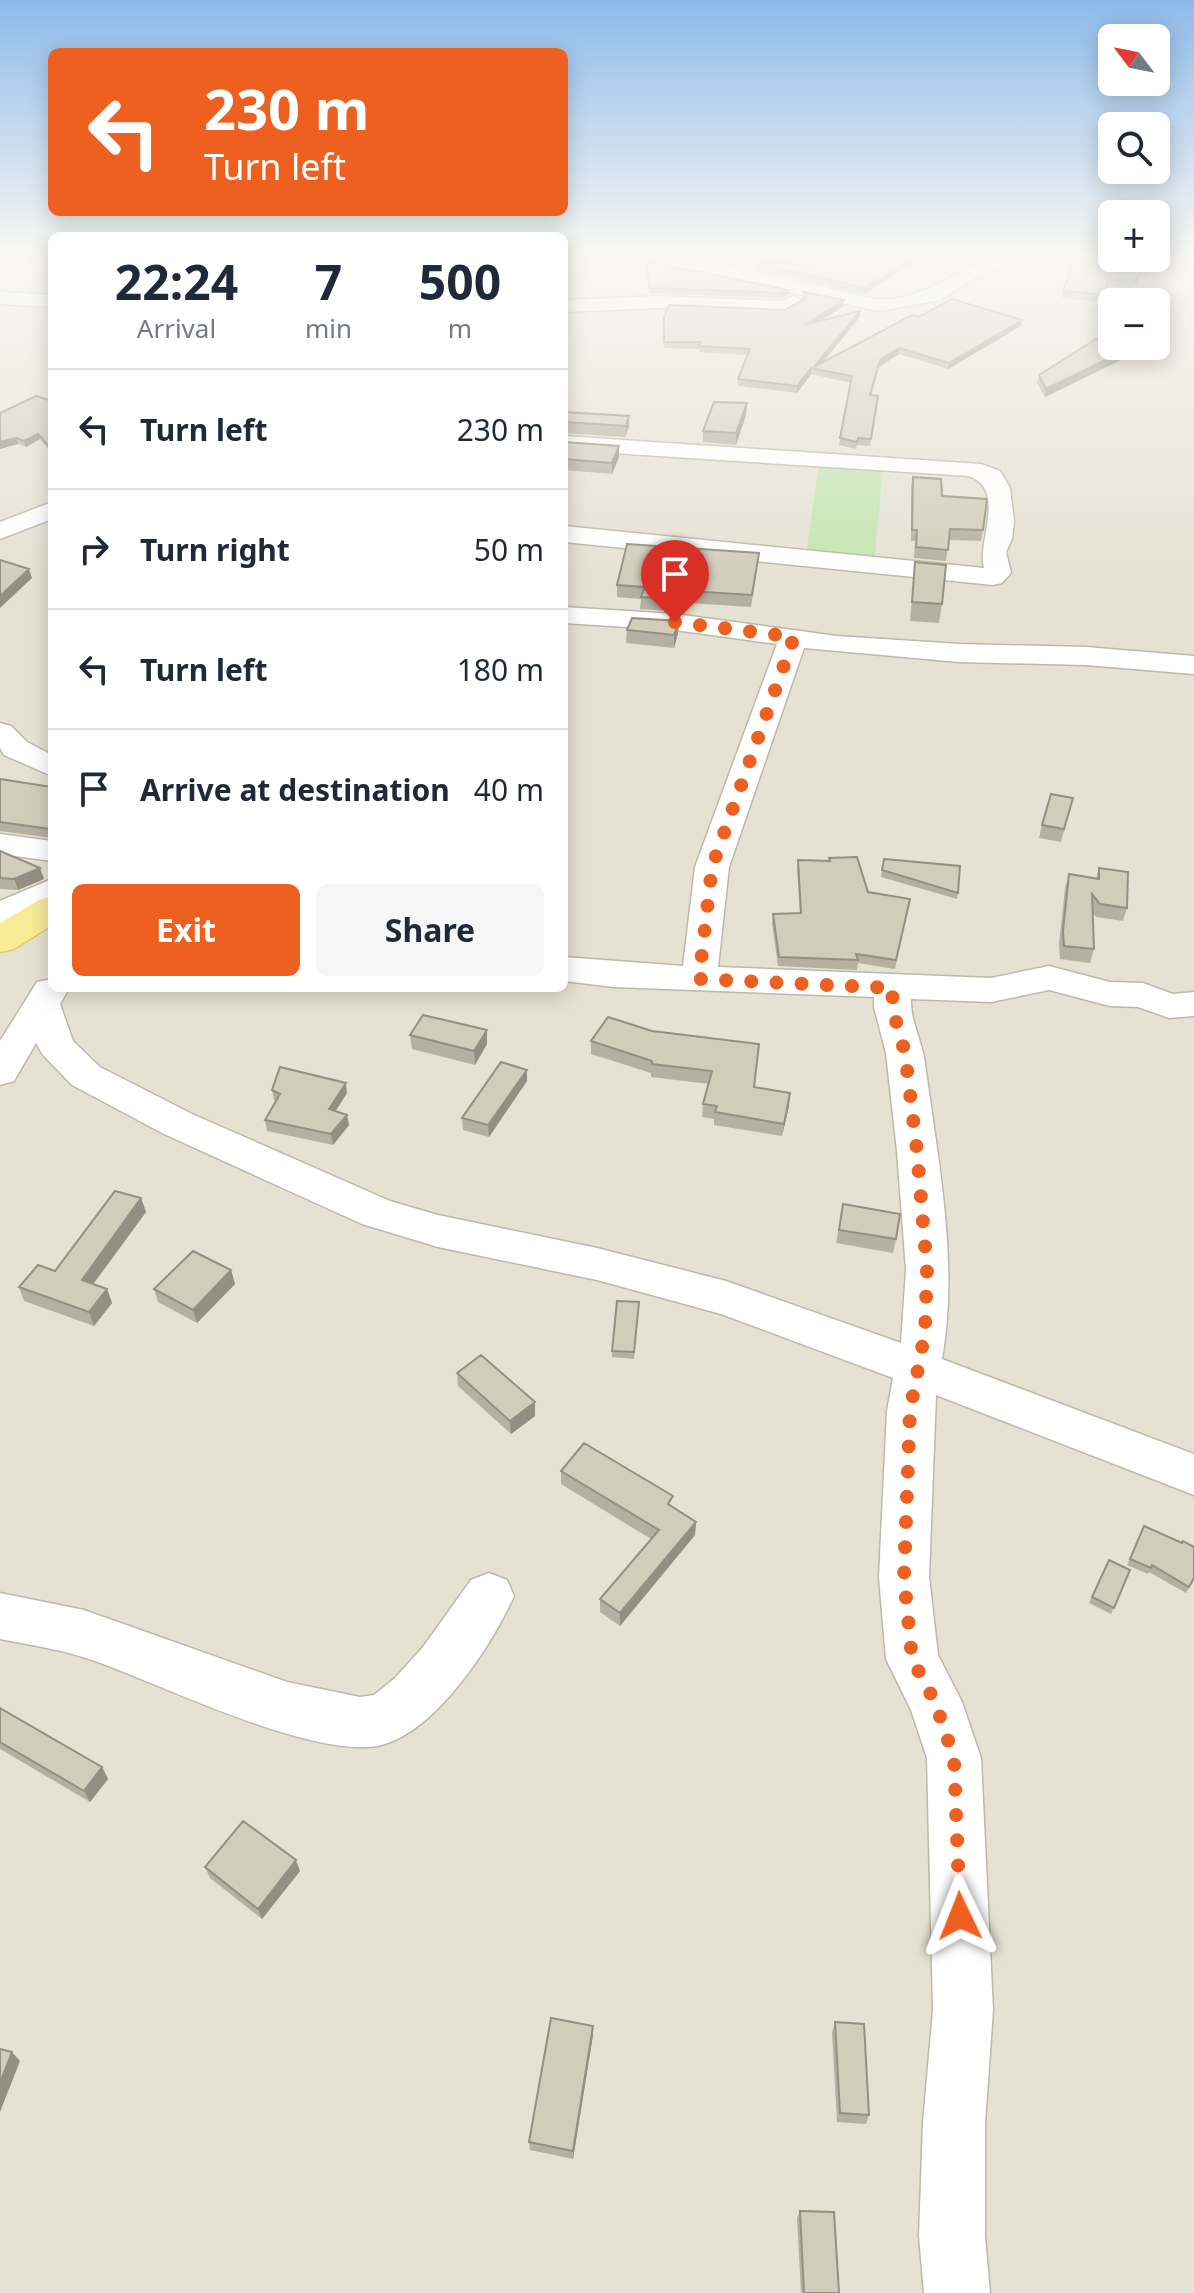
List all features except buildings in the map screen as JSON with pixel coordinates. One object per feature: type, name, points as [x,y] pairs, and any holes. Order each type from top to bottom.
[{"type":"main road","points":[[0,940],[48,908]]},
{"type":"street","points":[[568,447],[922,464],[983,472],[991,476],[998,488],[1001,522],[999,539],[993,552],[998,573],[993,577],[568,534]]},
{"type":"street","points":[[0,531],[48,512]]},
{"type":"street","points":[[568,615],[675,622],[959,653],[1086,656],[1194,665]]},
{"type":"street","points":[[699,979],[712,867],[794,637]]},
{"type":"street","points":[[0,732],[9,738],[15,748],[48,765]]},
{"type":"street","points":[[0,844],[48,850]]},
{"type":"street","points":[[0,914],[48,906]]},
{"type":"street","points":[[568,969],[614,975],[991,990],[1049,978],[1110,994],[1143,995],[1169,1006],[1194,1004]]},
{"type":"street","points":[[893,988],[892,1007],[905,1053],[927,1270],[925,1332],[915,1370],[907,1456],[904,1577],[912,1659],[935,1702],[954,1758],[963,2010],[954,2123],[952,2236],[957,2293]]},
{"type":"street","points":[[47,996],[56,1046],[86,1076],[190,1130],[377,1213],[438,1231],[597,1264],[726,1298],[810,1327],[1194,1475]]},
{"type":"street","points":[[0,1072],[47,996]]},
{"type":"street","points":[[0,1616],[92,1636],[281,1704],[365,1725],[396,1712],[435,1670],[489,1596]]},
{"type":"shaded area","points":[[0,364],[48,364],[48,992],[568,992],[568,364],[1194,364],[1194,2293],[0,2293]]},
{"type":"green space","points":[[819,465],[883,469],[874,562],[806,555]]},
{"type":"route","points":[[675,622],[794,637],[712,867],[699,979],[893,988],[892,1007],[905,1053],[917,1151],[927,1270],[925,1332],[915,1370],[910,1411],[904,1577],[912,1659],[935,1702],[954,1758],[960,1916]]}]
